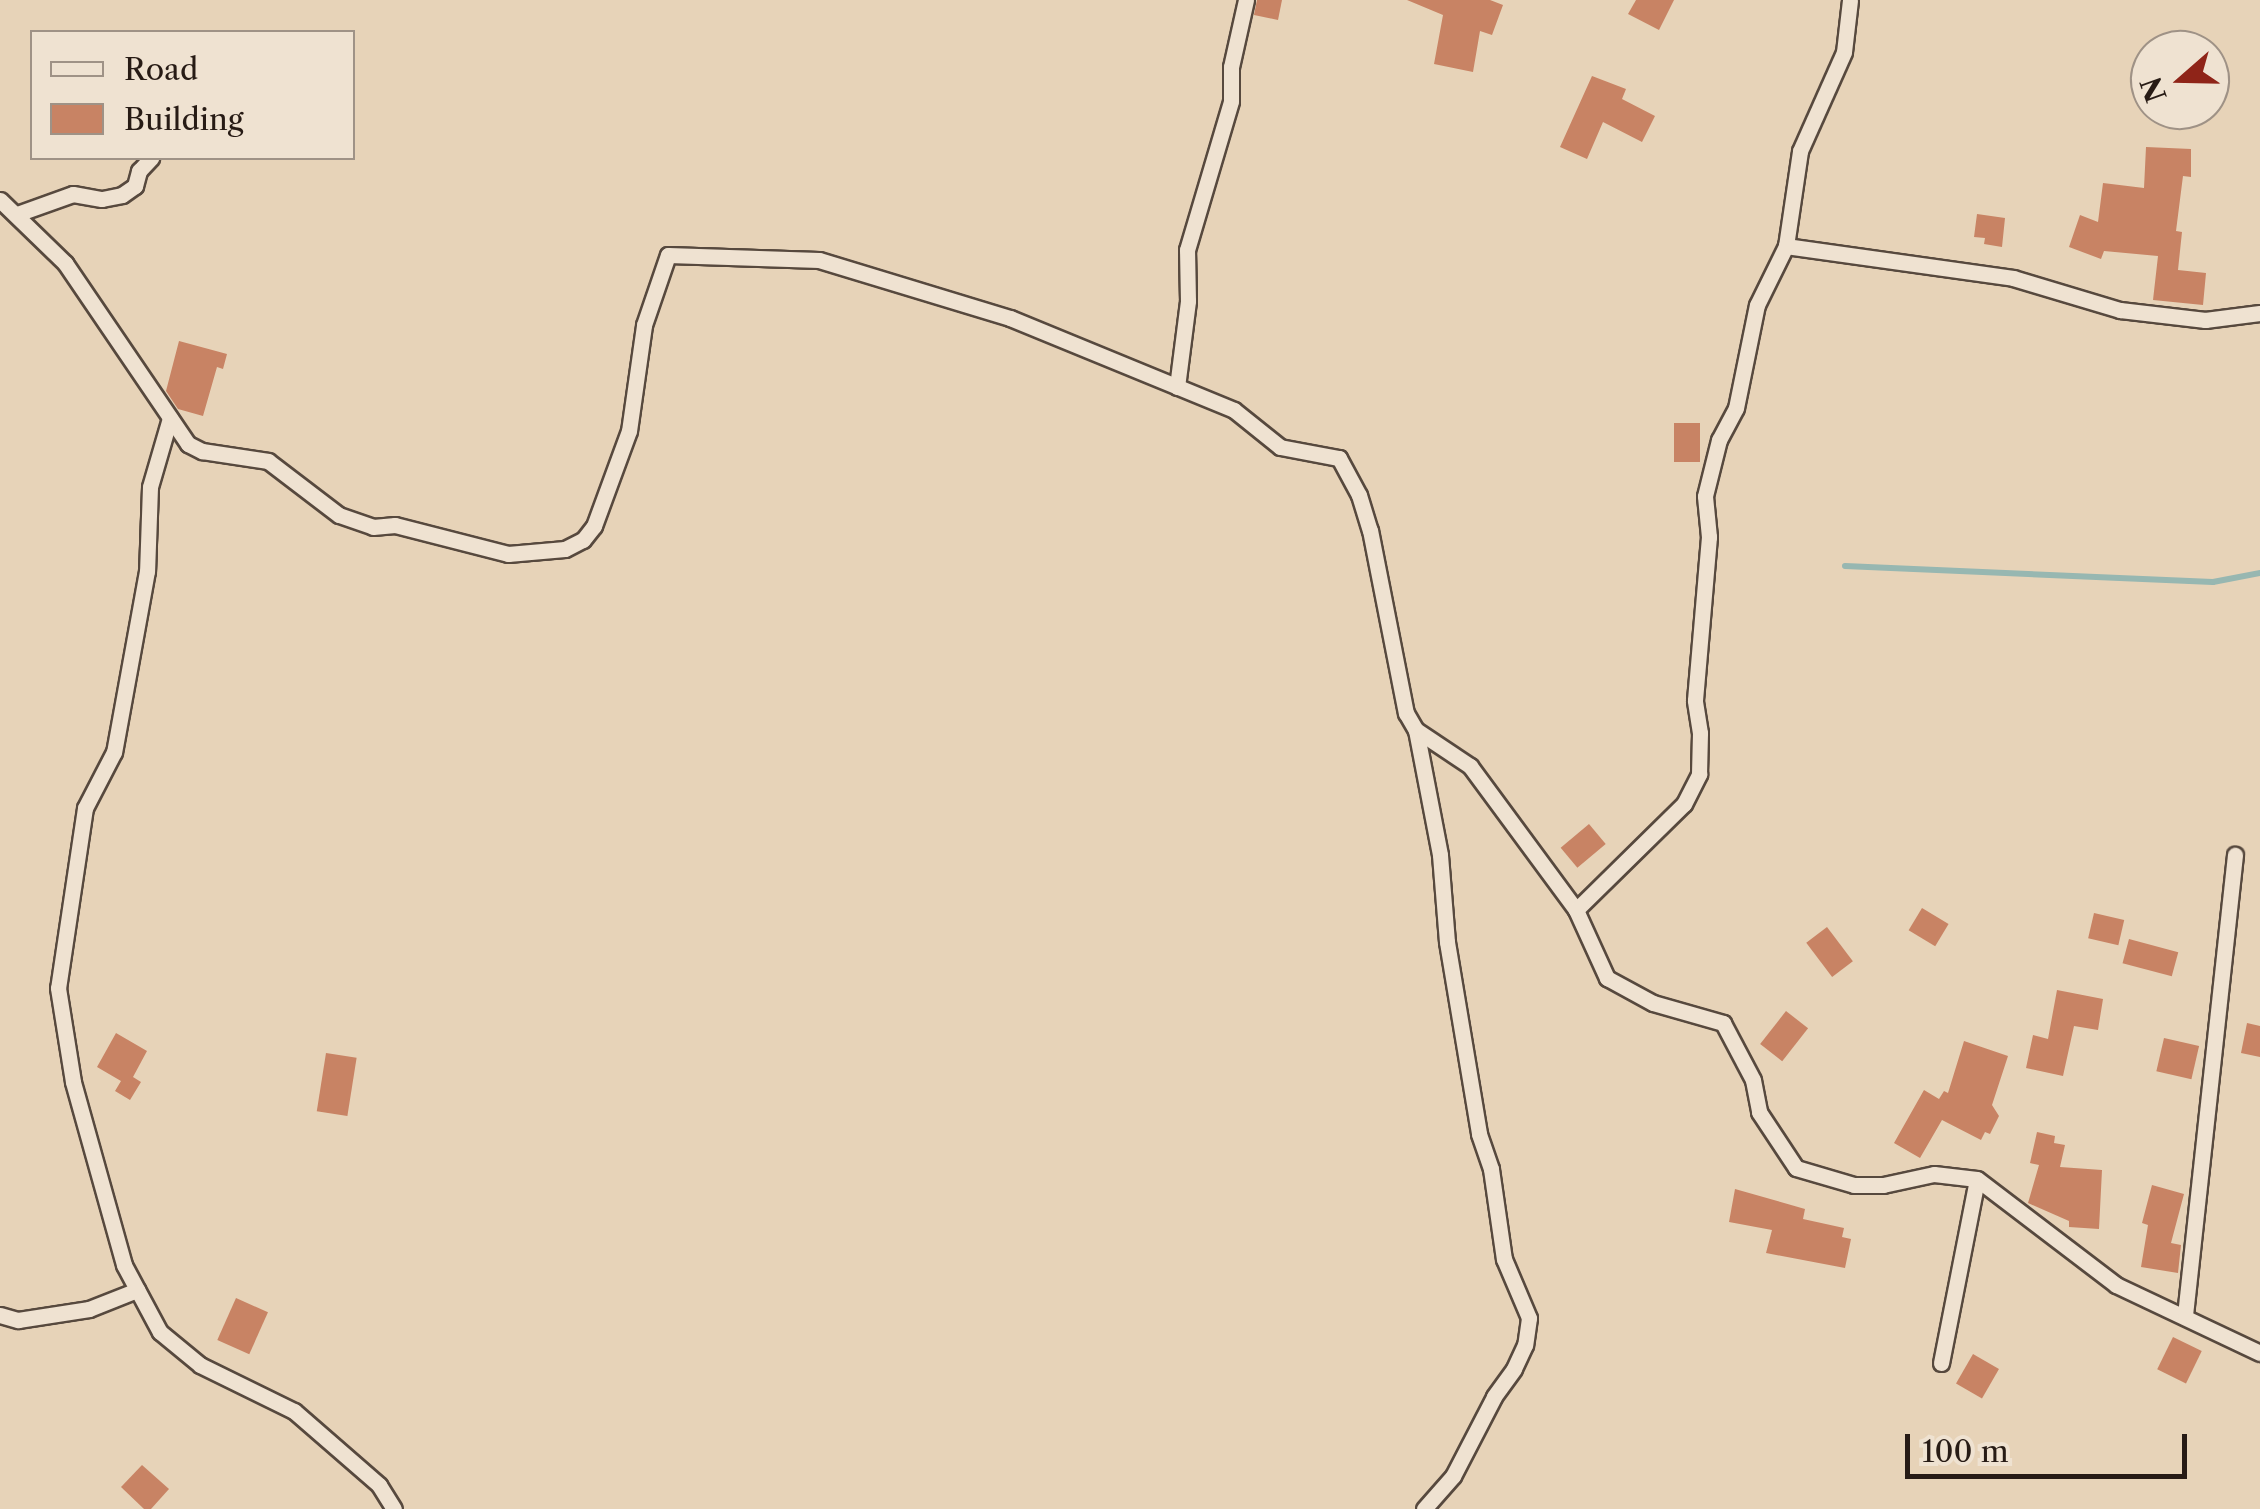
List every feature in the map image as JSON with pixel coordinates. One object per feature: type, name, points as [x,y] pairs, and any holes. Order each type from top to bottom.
[{"type":"street","points":[[1177,386],[1188,301],[1187,250],[1231,101],[1231,67],[1246,0]]},
{"type":"street","points":[[1576,910],[1684,804],[1698,774],[1700,733],[1694,700],[1709,538],[1705,496],[1718,440],[1736,408],[1757,305],[1786,246],[1800,152],[1844,52],[1850,0]]},
{"type":"street","points":[[17,214],[54,197],[122,195],[135,186],[139,171],[150,160]]},
{"type":"street","points":[[0,200],[66,263],[188,444],[268,462],[339,515],[372,527],[395,525],[508,554],[565,549],[583,540],[594,526],[629,431],[644,325],[668,256],[819,260],[1010,318],[1234,410],[1280,448],[1338,458],[1359,495],[1370,530],[1406,713],[1416,730],[1440,855],[1447,942],[1479,1134],[1491,1169],[1504,1259],[1530,1318],[1525,1344],[1514,1369],[1494,1397],[1453,1476],[1424,1509]]},
{"type":"street","points":[[1786,246],[2013,278],[2120,310],[2205,320],[2260,314]]},
{"type":"street","points":[[170,418],[150,487],[146,571],[114,752],[85,808],[58,988],[73,1082],[124,1266],[160,1332],[200,1365],[294,1411],[378,1485],[394,1509]]},
{"type":"street","points":[[1416,730],[1470,766],[1576,910],[1607,978],[1653,1002],[1724,1023],[1753,1080],[1759,1112],[1796,1168],[1854,1185],[1883,1185],[1934,1174],[1976,1179],[2116,1285],[2260,1353]]},
{"type":"street","points":[[2184,1315],[2235,855]]},
{"type":"street","points":[[1941,1362],[1976,1179]]},
{"type":"street","points":[[0,1314],[18,1320],[89,1309],[137,1290]]},
{"type":"building","points":[[1257,0],[1282,0],[1278,20],[1254,15]]},
{"type":"building","points":[[1407,0],[1490,0],[1503,5],[1492,35],[1480,31],[1473,72],[1434,64],[1443,15]]},
{"type":"building","points":[[1636,0],[1674,0],[1659,30],[1628,14]]},
{"type":"building","points":[[1592,76],[1626,89],[1622,99],[1655,116],[1642,142],[1603,122],[1587,159],[1560,147]]},
{"type":"building","points":[[2146,147],[2191,149],[2191,177],[2183,176],[2176,231],[2182,232],[2178,270],[2206,273],[2203,305],[2153,300],[2158,256],[2104,251],[2101,259],[2069,247],[2080,215],[2098,222],[2103,183],[2144,188]]},
{"type":"building","points":[[1977,214],[2005,218],[2002,247],[1984,244],[1985,238],[1974,237]]},
{"type":"building","points":[[179,341],[227,354],[223,369],[217,367],[203,416],[178,409],[166,391]]},
{"type":"building","points":[[1674,423],[1700,423],[1700,462],[1674,462]]},
{"type":"building","points":[[1589,824],[1606,844],[1577,868],[1561,848]]},
{"type":"building","points":[[1922,908],[1949,924],[1935,946],[1909,930]]},
{"type":"building","points":[[2094,913],[2124,920],[2118,945],[2088,938]]},
{"type":"building","points":[[1827,927],[1853,961],[1832,977],[1806,943]]},
{"type":"building","points":[[2129,939],[2178,952],[2172,976],[2123,963]]},
{"type":"building","points":[[2057,990],[2103,999],[2098,1030],[2074,1026],[2063,1076],[2026,1068],[2033,1035],[2048,1039]]},
{"type":"building","points":[[1786,1011],[1808,1028],[1782,1061],[1760,1044]]},
{"type":"building","points":[[2247,1023],[2260,1026],[2260,1057],[2241,1053]]},
{"type":"building","points":[[116,1033],[147,1051],[133,1077],[141,1082],[130,1100],[115,1091],[121,1081],[97,1067]]},
{"type":"building","points":[[2164,1038],[2199,1046],[2191,1079],[2156,1071]]},
{"type":"building","points":[[1964,1041],[2008,1056],[1992,1105],[1999,1116],[1990,1134],[1985,1132],[1981,1140],[1942,1120],[1920,1158],[1894,1143],[1924,1090],[1939,1099],[1944,1091],[1948,1093]]},
{"type":"building","points":[[326,1053],[357,1058],[347,1116],[317,1111]]},
{"type":"building","points":[[2037,1132],[2055,1136],[2054,1143],[2065,1145],[2060,1167],[2102,1170],[2099,1229],[2069,1227],[2069,1221],[2028,1203],[2039,1165],[2030,1163]]},
{"type":"building","points":[[2152,1185],[2184,1194],[2171,1243],[2181,1245],[2178,1273],[2141,1267],[2148,1225],[2142,1223]]},
{"type":"building","points":[[1735,1189],[1805,1209],[1803,1219],[1844,1228],[1842,1237],[1851,1239],[1845,1268],[1766,1253],[1772,1230],[1729,1222]]},
{"type":"building","points":[[236,1298],[268,1312],[249,1354],[217,1340]]},
{"type":"building","points":[[2173,1337],[2202,1351],[2186,1383],[2157,1369]]},
{"type":"building","points":[[1973,1354],[1999,1369],[1982,1398],[1956,1383]]},
{"type":"building","points":[[142,1465],[169,1489],[151,1509],[144,1509],[121,1487]]},
{"type":"waterway","points":[[1845,566],[2213,582],[2260,573]]}]
